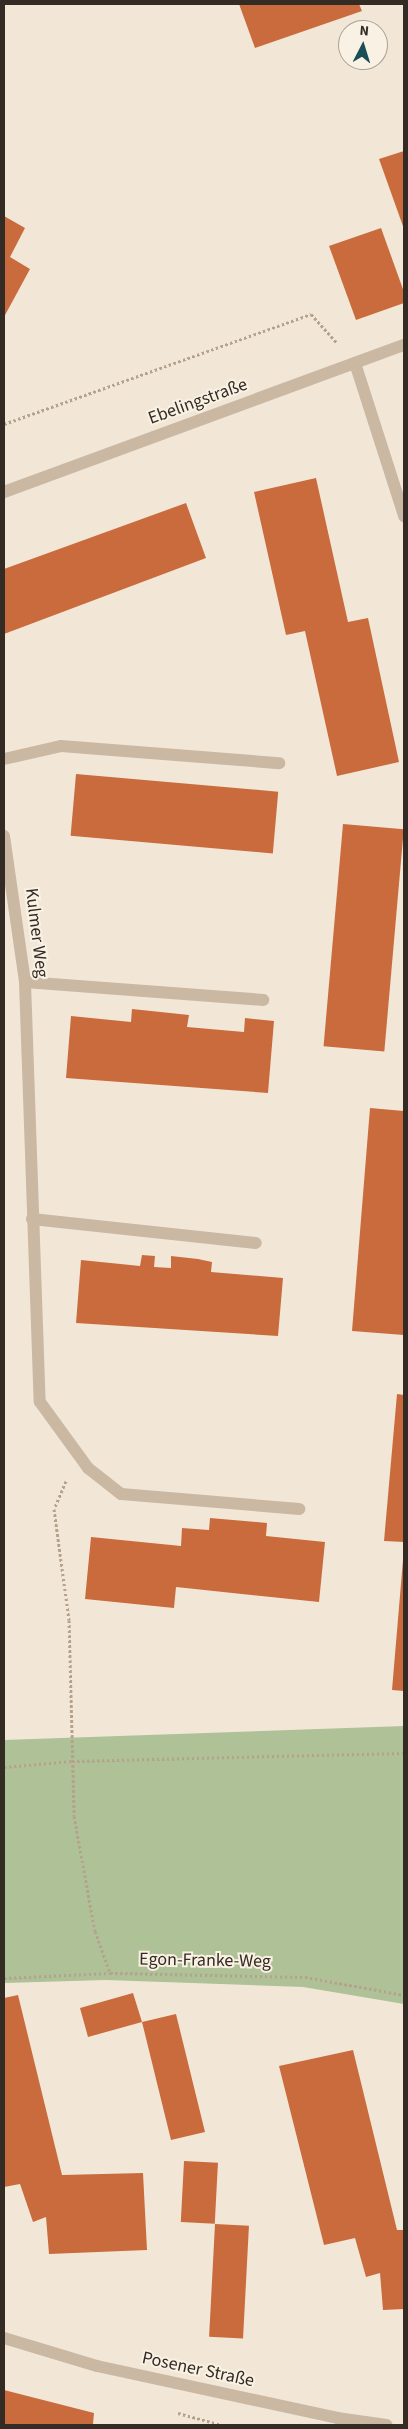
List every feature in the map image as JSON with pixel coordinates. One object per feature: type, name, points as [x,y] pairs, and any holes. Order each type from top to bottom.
[{"type":"street","name":"Ebelingstraße","points":[[4,492],[404,345]]},
{"type":"street","points":[[355,363],[404,516]]},
{"type":"street","points":[[4,759],[62,746],[279,763]]},
{"type":"street","name":"Kulmer Weg","points":[[4,836],[25,982],[40,1402],[88,1468],[121,1494],[299,1509]]},
{"type":"street","points":[[25,982],[263,1000]]},
{"type":"street","points":[[32,1219],[256,1243]]},
{"type":"street","name":"Posener Straße","points":[[4,2338],[97,2366],[337,2422],[387,2425]]},
{"type":"path","points":[[4,424],[311,314],[355,363]]},
{"type":"path","points":[[88,1468],[64,1483],[54,1509],[69,1620],[74,1816],[82,1873],[95,1931],[110,1973]]},
{"type":"path","points":[[4,1767],[72,1761],[404,1753]]},
{"type":"path","name":"Egon-Franke-Weg","points":[[4,1978],[110,1973],[305,1978],[404,1995]]},
{"type":"green space","points":[[404,1726],[404,2004],[303,1987],[106,1980],[4,1983],[4,1740]]},
{"type":"building","points":[[239,4],[359,4],[362,11],[255,48]]},
{"type":"building","points":[[404,151],[404,229],[379,159]]},
{"type":"building","points":[[4,216],[25,228],[10,257],[30,269],[4,317]]},
{"type":"building","points":[[381,228],[404,292],[404,303],[356,320],[329,246]]},
{"type":"building","points":[[316,478],[348,622],[368,618],[399,762],[337,776],[305,631],[286,635],[254,492]]},
{"type":"building","points":[[186,503],[206,558],[4,634],[4,569]]},
{"type":"building","points":[[76,774],[278,792],[273,853],[71,836]]},
{"type":"building","points":[[343,824],[404,829],[384,1051],[324,1046]]},
{"type":"building","points":[[132,1009],[189,1015],[187,1027],[244,1032],[245,1018],[274,1021],[268,1093],[66,1078],[71,1016],[131,1022]]},
{"type":"building","points":[[370,1108],[404,1111],[404,1335],[352,1331]]},
{"type":"building","points":[[142,1255],[155,1256],[154,1267],[171,1268],[171,1256],[212,1262],[211,1272],[283,1278],[278,1336],[76,1323],[81,1260],[140,1266]]},
{"type":"building","points":[[397,1394],[404,1395],[404,1542],[384,1541]]},
{"type":"building","points":[[210,1518],[267,1523],[266,1536],[325,1542],[319,1602],[176,1587],[174,1608],[85,1599],[91,1537],[181,1546],[182,1528],[209,1530]]},
{"type":"building","points":[[404,1560],[404,1691],[392,1690]]},
{"type":"building","points":[[133,1993],[142,2022],[88,2037],[80,2008]]},
{"type":"building","points":[[18,1995],[62,2175],[143,2173],[147,2250],[49,2254],[46,2217],[33,2222],[20,2184],[4,2187],[4,1998]]},
{"type":"building","points":[[176,2014],[205,2132],[171,2140],[142,2022]]},
{"type":"building","points":[[353,2050],[397,2230],[404,2230],[404,2309],[383,2310],[380,2273],[366,2277],[355,2238],[324,2245],[279,2066]]},
{"type":"building","points":[[184,2161],[218,2163],[215,2224],[181,2222]]},
{"type":"building","points":[[215,2224],[249,2226],[243,2339],[209,2337]]},
{"type":"building","points":[[4,2390],[94,2413],[93,2424],[97,2425],[4,2425]]}]
